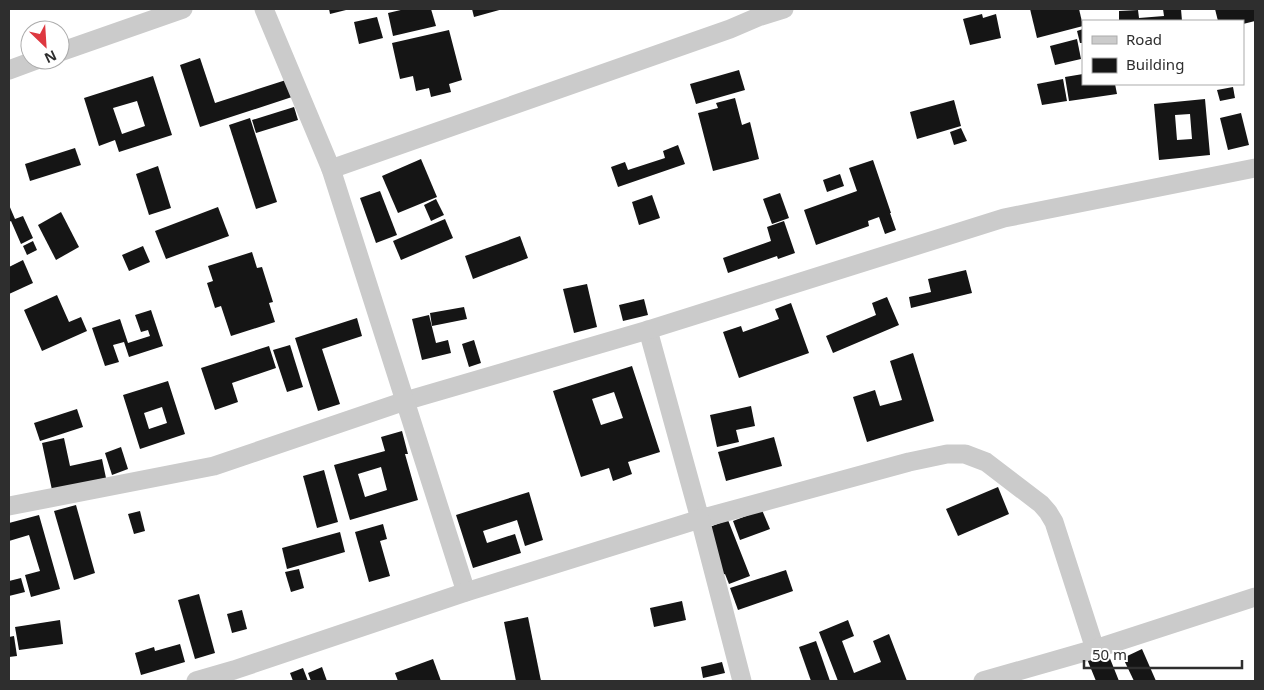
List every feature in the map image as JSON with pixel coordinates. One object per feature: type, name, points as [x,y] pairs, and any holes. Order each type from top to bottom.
[{"type":"street","points":[[70,49],[183,9]]},
{"type":"street","points":[[264,9],[331,169],[466,592]]},
{"type":"street","points":[[331,169],[784,9]]},
{"type":"street","points":[[9,506],[214,466],[405,401],[648,330],[1004,218],[1255,168]]},
{"type":"street","points":[[648,330],[742,681]]},
{"type":"street","points":[[196,681],[466,592],[700,519],[910,462],[947,454],[964,454],[986,462],[1041,504],[1048,512],[1054,522],[1095,649]]},
{"type":"street","points":[[983,681],[1002,678],[1255,597]]},
{"type":"building","points":[[329,9],[350,9],[330,14]]},
{"type":"building","points":[[405,9],[431,9],[436,26],[393,36],[388,13]]},
{"type":"building","points":[[472,9],[503,9],[474,17]]},
{"type":"building","points":[[1030,9],[1079,9],[1082,26],[1037,38]]},
{"type":"building","points":[[1163,9],[1181,9],[1182,20],[1119,20],[1119,11],[1138,10],[1139,18],[1164,16]]},
{"type":"building","points":[[1215,9],[1255,9],[1255,21],[1244,24],[1244,20],[1218,20]]},
{"type":"building","points":[[982,14],[983,18],[996,14],[1001,38],[970,45],[963,19]]},
{"type":"building","points":[[377,17],[383,38],[359,44],[354,22]]},
{"type":"building","points":[[1082,29],[1082,43],[1080,43],[1077,31]]},
{"type":"building","points":[[449,30],[462,80],[449,84],[451,92],[431,97],[429,88],[416,91],[413,76],[400,79],[392,43]]},
{"type":"building","points":[[1077,39],[1081,59],[1055,65],[1050,46]]},
{"type":"building","points":[[200,58],[215,103],[286,80],[292,97],[200,127],[180,65]]},
{"type":"building","points":[[739,70],[745,90],[696,104],[690,84]]},
{"type":"building","points":[[1082,74],[1082,85],[1115,85],[1117,94],[1069,101],[1065,77]]},
{"type":"building","points":[[153,76],[172,135],[119,152],[115,140],[99,146],[84,98]],"holes":[[[137,101],[145,126],[122,134],[113,108]]]},
{"type":"building","points":[[1063,79],[1067,101],[1042,105],[1037,84]]},
{"type":"building","points":[[1233,87],[1235,98],[1220,101],[1217,90]]},
{"type":"building","points":[[735,98],[742,125],[750,122],[759,159],[713,171],[698,113],[718,108],[716,103]]},
{"type":"building","points":[[1205,99],[1210,155],[1159,160],[1154,104]],"holes":[[[1190,114],[1192,139],[1177,140],[1175,115]]]},
{"type":"building","points":[[954,100],[961,126],[917,139],[910,112]]},
{"type":"building","points":[[294,107],[298,120],[256,133],[252,120]]},
{"type":"building","points":[[1241,113],[1249,145],[1228,150],[1220,118]]},
{"type":"building","points":[[250,118],[277,202],[256,209],[229,125]]},
{"type":"building","points":[[961,128],[967,141],[954,145],[950,132]]},
{"type":"building","points":[[678,145],[685,164],[618,187],[611,167],[625,162],[628,170],[665,158],[663,151]]},
{"type":"building","points":[[75,148],[81,165],[30,181],[25,164]]},
{"type":"building","points":[[421,159],[437,197],[398,213],[382,176]]},
{"type":"building","points":[[873,160],[896,230],[885,234],[879,217],[868,221],[869,226],[816,245],[804,210],[857,191],[849,168]]},
{"type":"building","points":[[158,166],[171,208],[149,215],[136,174]]},
{"type":"building","points":[[840,174],[844,186],[827,192],[823,180]]},
{"type":"building","points":[[380,191],[397,235],[376,243],[360,198]]},
{"type":"building","points":[[780,193],[789,218],[772,224],[763,199]]},
{"type":"building","points":[[652,195],[660,218],[639,225],[632,202]]},
{"type":"building","points":[[436,199],[444,215],[431,221],[424,205]]},
{"type":"building","points":[[9,205],[15,219],[23,216],[33,238],[21,244],[11,221],[9,222]]},
{"type":"building","points":[[218,207],[229,236],[166,259],[155,231]]},
{"type":"building","points":[[61,212],[79,247],[56,260],[38,225]]},
{"type":"building","points":[[445,219],[453,238],[401,260],[393,241]]},
{"type":"building","points":[[784,221],[795,253],[778,259],[777,256],[728,273],[723,258],[771,241],[767,227]]},
{"type":"building","points":[[520,236],[528,258],[473,279],[465,256]]},
{"type":"building","points":[[33,241],[37,250],[27,255],[23,246]]},
{"type":"building","points":[[143,246],[150,262],[129,271],[122,255]]},
{"type":"building","points":[[252,252],[257,268],[262,267],[273,302],[269,303],[275,322],[231,336],[221,306],[215,308],[207,283],[213,281],[208,266]]},
{"type":"building","points":[[23,260],[33,283],[9,294],[9,267]]},
{"type":"building","points":[[966,270],[972,293],[911,308],[909,297],[931,292],[928,279]]},
{"type":"building","points":[[587,284],[597,327],[574,333],[563,289]]},
{"type":"building","points":[[57,295],[69,322],[81,317],[87,331],[42,351],[24,310]]},
{"type":"building","points":[[887,297],[899,325],[833,353],[826,336],[876,315],[872,303]]},
{"type":"building","points":[[644,299],[648,315],[623,321],[619,305]]},
{"type":"building","points":[[791,303],[809,353],[739,378],[723,332],[741,326],[743,332],[779,319],[775,309]]},
{"type":"building","points":[[464,307],[467,319],[432,326],[430,313]]},
{"type":"building","points":[[151,310],[163,346],[129,357],[124,342],[113,345],[119,362],[105,366],[92,328],[120,319],[128,343],[150,336],[148,330],[141,332],[135,315]]},
{"type":"building","points":[[429,315],[436,343],[448,340],[451,353],[422,360],[412,319]]},
{"type":"building","points":[[357,318],[362,336],[322,349],[340,404],[318,411],[295,338]]},
{"type":"building","points":[[474,340],[481,363],[469,367],[462,344]]},
{"type":"building","points":[[290,345],[303,387],[287,392],[273,350]]},
{"type":"building","points":[[269,346],[276,368],[232,383],[238,402],[215,410],[201,368]]},
{"type":"building","points":[[913,353],[934,421],[867,442],[853,397],[875,390],[880,406],[902,400],[890,361]]},
{"type":"building","points":[[632,366],[660,452],[628,462],[632,474],[613,481],[609,468],[581,477],[553,391]],"holes":[[[614,392],[623,418],[601,425],[592,399]]]},
{"type":"building","points":[[168,381],[185,434],[140,449],[123,395]],"holes":[[[162,407],[167,423],[149,429],[144,413]]]},
{"type":"building","points":[[751,406],[755,426],[736,430],[739,442],[717,447],[710,415]]},
{"type":"building","points":[[77,409],[83,427],[40,441],[34,423]]},
{"type":"building","points":[[402,431],[408,454],[405,454],[418,500],[350,520],[334,465],[385,451],[381,437]],"holes":[[[381,467],[387,490],[365,497],[358,474]]]},
{"type":"building","points":[[774,437],[782,466],[726,481],[718,452]]},
{"type":"building","points":[[64,438],[70,466],[102,459],[106,478],[52,490],[42,443]]},
{"type":"building","points":[[121,447],[128,469],[112,475],[105,453]]},
{"type":"building","points":[[324,470],[338,522],[317,528],[303,476]]},
{"type":"building","points":[[998,487],[1009,514],[958,536],[946,509]]},
{"type":"building","points":[[529,492],[543,540],[525,546],[517,520],[483,531],[487,543],[515,534],[521,553],[473,568],[456,515]]},
{"type":"building","points":[[76,505],[95,573],[74,580],[54,511]]},
{"type":"building","points":[[762,510],[770,529],[740,540],[733,521]]},
{"type":"building","points":[[140,511],[145,531],[134,534],[128,514]]},
{"type":"building","points":[[39,515],[60,589],[31,597],[25,575],[40,571],[29,535],[9,541],[9,523]]},
{"type":"building","points":[[728,520],[750,576],[729,584],[725,574],[719,576],[707,528]]},
{"type":"building","points":[[383,524],[387,539],[380,541],[390,576],[369,582],[355,532]]},
{"type":"building","points":[[340,532],[345,552],[287,569],[282,548]]},
{"type":"building","points":[[299,569],[304,588],[291,592],[285,572]]},
{"type":"building","points":[[786,570],[793,591],[738,610],[730,588]]},
{"type":"building","points":[[21,578],[25,592],[9,596],[9,581]]},
{"type":"building","points":[[199,594],[215,653],[195,659],[178,600]]},
{"type":"building","points":[[682,601],[686,620],[654,627],[650,608]]},
{"type":"building","points":[[242,610],[247,629],[232,633],[227,614]]},
{"type":"building","points":[[528,617],[541,681],[516,681],[504,622]]},
{"type":"building","points":[[60,620],[63,644],[19,650],[15,627]]},
{"type":"building","points":[[848,620],[854,636],[842,641],[854,673],[881,662],[873,641],[889,634],[907,681],[838,681],[819,632]]},
{"type":"building","points":[[14,636],[17,656],[9,657],[9,637]]},
{"type":"building","points":[[816,641],[830,681],[811,681],[799,647]]},
{"type":"building","points":[[180,644],[185,662],[141,675],[135,653],[154,647],[155,651]]},
{"type":"building","points":[[1142,649],[1156,681],[1134,681],[1123,658]]},
{"type":"building","points":[[1107,651],[1119,681],[1096,681],[1087,659]]},
{"type":"building","points":[[433,659],[441,681],[398,681],[395,673]]},
{"type":"building","points":[[722,662],[725,673],[703,678],[701,667]]},
{"type":"building","points":[[322,667],[327,681],[311,681],[308,673]]},
{"type":"building","points":[[303,668],[308,681],[293,681],[290,673]]}]
